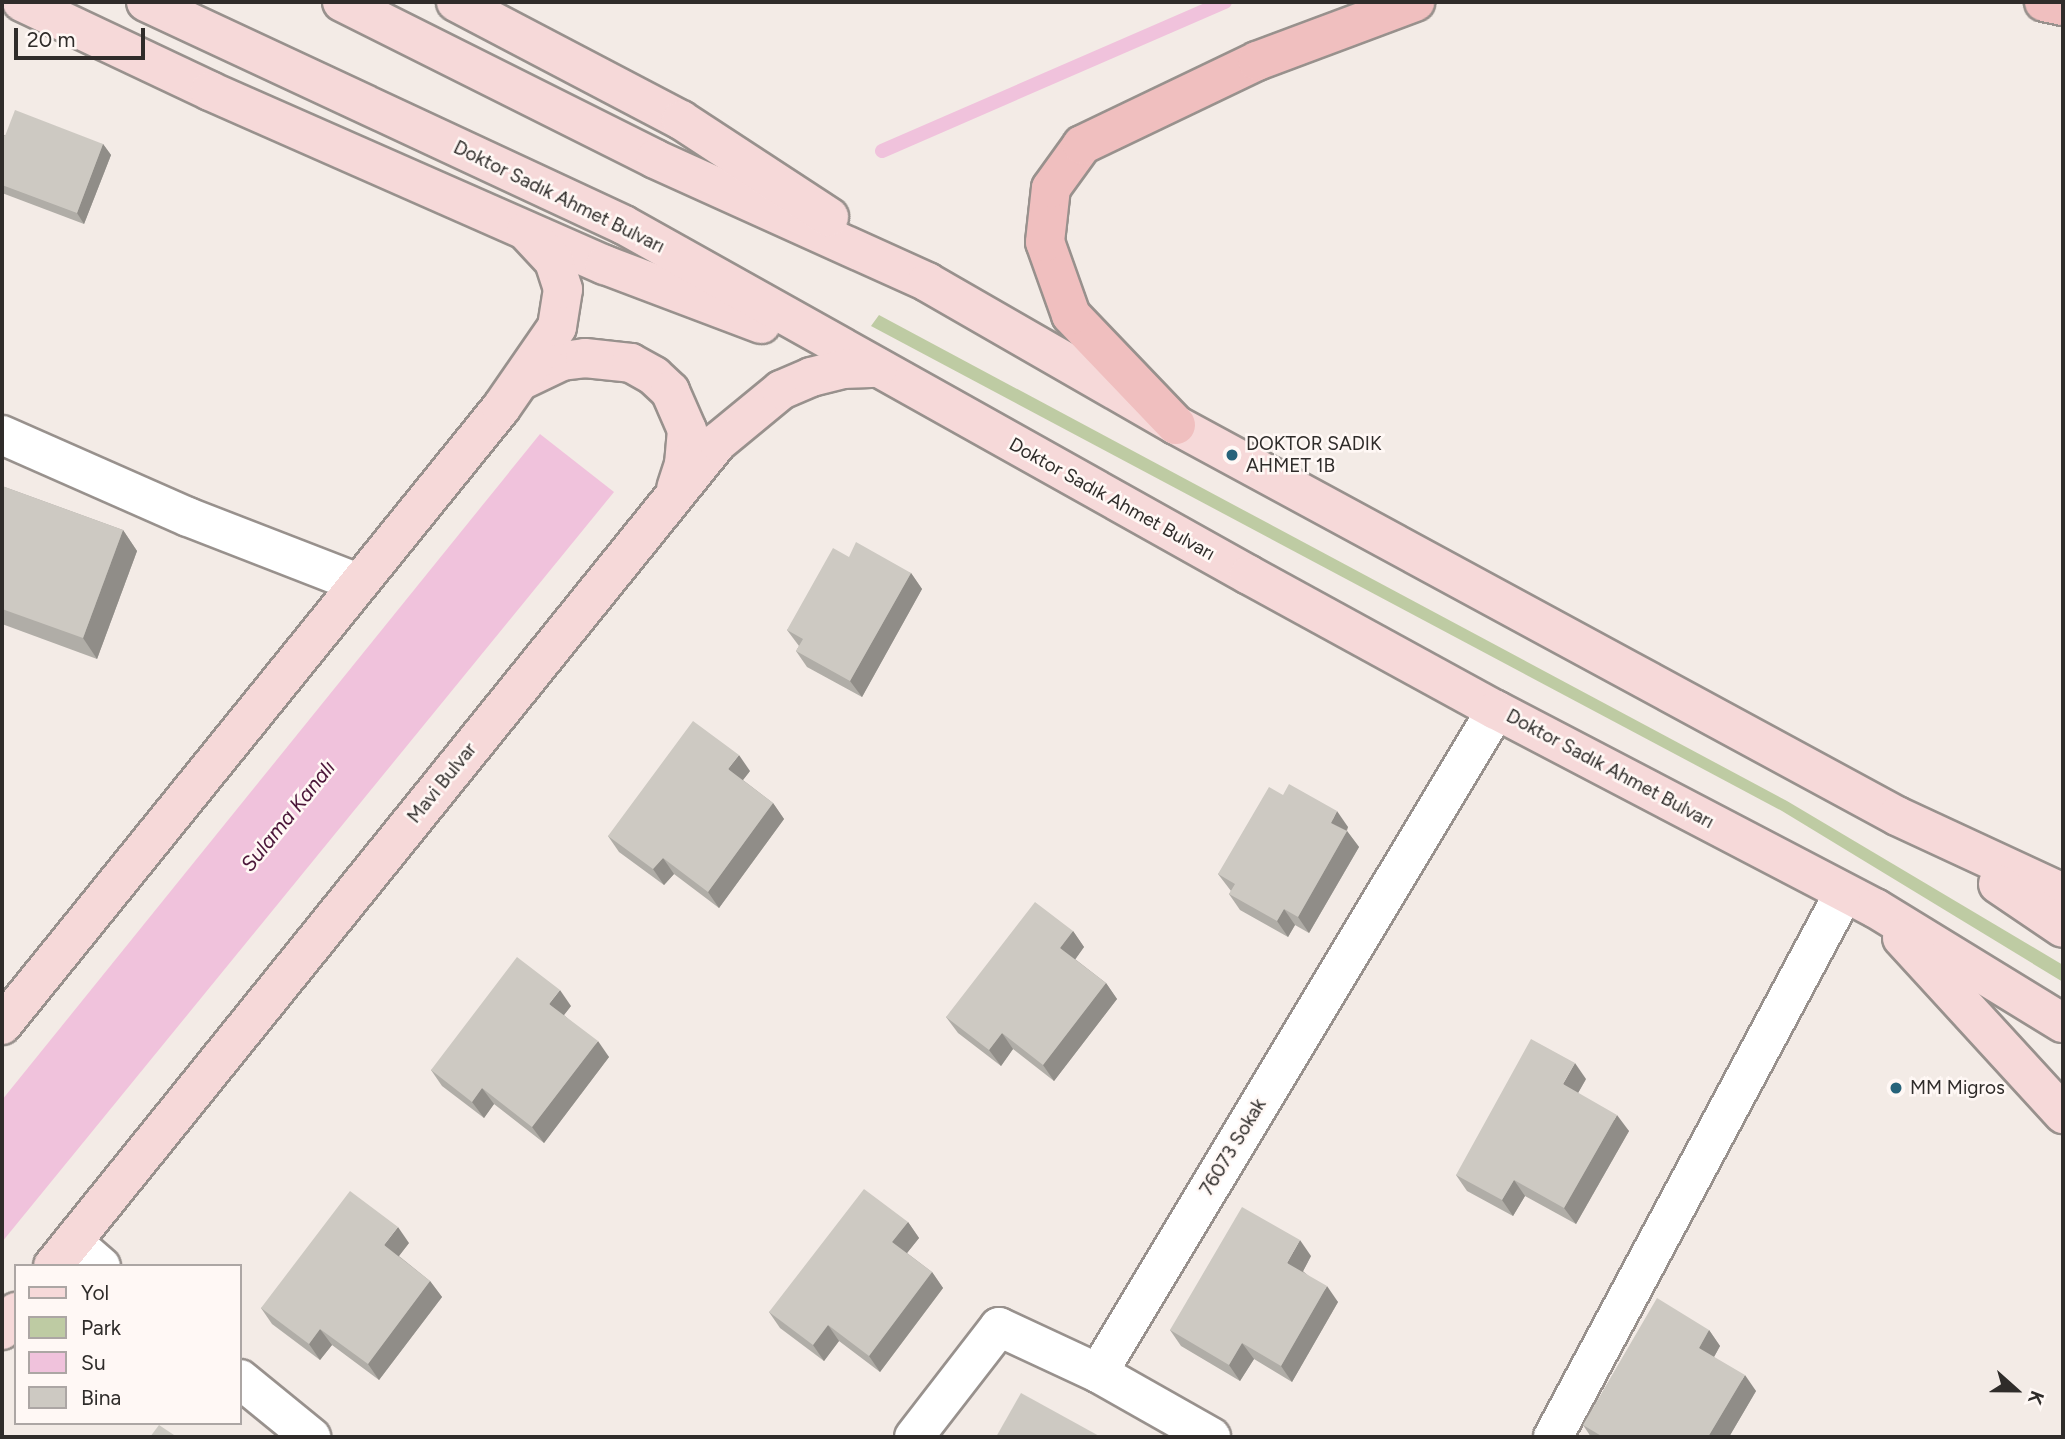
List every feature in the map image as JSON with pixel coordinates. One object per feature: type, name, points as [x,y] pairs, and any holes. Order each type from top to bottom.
[{"type":"highway","points":[[1176,425],[1071,315],[1045,242],[1051,188],[1082,145],[1257,61],[1415,2]]},
{"type":"highway","points":[[2044,2],[2063,6]]},
{"type":"main road","points":[[22,2],[210,90],[605,265],[878,368]]},
{"type":"main road","name":"Doktor Sadık Ahmet Bulvarı","points":[[146,2],[624,225],[1496,710],[1860,900],[2063,1023]]},
{"type":"main road","points":[[342,2],[655,159],[927,282]]},
{"type":"main road","points":[[456,2],[681,120],[927,282],[1176,425],[1897,816],[2063,893]]},
{"type":"main road","points":[[2,1025],[521,380],[558,327],[563,289],[554,261],[526,230]]},
{"type":"main road","points":[[521,380],[562,361],[585,358],[631,363],[654,376],[670,390],[687,430],[684,464],[673,497]]},
{"type":"main road","name":"Mavi Bulvar","points":[[63,1254],[718,442],[781,390],[811,377],[842,369],[878,368]]},
{"type":"main road","points":[[1897,816],[2063,928]]},
{"type":"main road","points":[[1860,900],[2063,1114]]},
{"type":"main road","points":[[2,1330],[14,1315]]},
{"type":"street","points":[[2,435],[188,517],[358,583]]},
{"type":"street","name":"76073 Sokak","points":[[1098,1373],[1496,710]]},
{"type":"street","points":[[1553,1437],[1860,900]]},
{"type":"street","points":[[63,1254],[95,1264]]},
{"type":"street","points":[[914,1437],[999,1328],[1098,1373],[1211,1437]]},
{"type":"street","points":[[242,1381],[311,1437]]},
{"type":"green space","points":[[879,315],[1787,801],[2063,965],[2063,982],[1782,811],[871,326]]},
{"type":"water","name":"Sulama Kanalı","points":[[540,434],[614,492],[2,1242],[2,1100]]},
{"type":"building","points":[[15,110],[103,144],[77,213],[2,185],[2,135],[5,136]]},
{"type":"building","points":[[2,486],[123,530],[83,638],[2,609]]},
{"type":"building","points":[[856,542],[911,573],[850,681],[796,651],[803,639],[787,630],[833,548],[849,557]]},
{"type":"building","points":[[693,721],[739,755],[728,769],[773,803],[708,892],[663,858],[653,869],[608,836]]},
{"type":"building","points":[[1289,784],[1337,811],[1331,823],[1347,831],[1298,917],[1284,909],[1277,921],[1229,894],[1235,884],[1218,874],[1269,787],[1283,795]]},
{"type":"building","points":[[1035,902],[1073,931],[1060,948],[1106,983],[1043,1065],[1002,1033],[989,1050],[946,1017]]},
{"type":"building","points":[[517,957],[560,990],[549,1004],[598,1041],[532,1127],[482,1088],[472,1102],[431,1070]]},
{"type":"building","points":[[1531,1039],[1575,1063],[1563,1084],[1617,1115],[1564,1208],[1514,1180],[1502,1200],[1456,1175]]},
{"type":"building","points":[[864,1189],[908,1222],[892,1242],[932,1272],[869,1356],[828,1325],[813,1345],[769,1312]]},
{"type":"building","points":[[350,1191],[398,1227],[384,1245],[430,1281],[368,1364],[320,1329],[309,1344],[261,1308]]},
{"type":"building","points":[[1242,1207],[1300,1240],[1287,1263],[1327,1286],[1281,1366],[1242,1343],[1229,1365],[1170,1330]]},
{"type":"building","points":[[1657,1298],[1709,1330],[1699,1348],[1745,1375],[1708,1437],[1603,1437],[1583,1425]]},
{"type":"building","points":[[1021,1393],[1101,1437],[996,1437]]},
{"type":"building","points":[[159,1425],[177,1437],[150,1437]]},
{"type":"waterway","points":[[882,151],[1225,2]]},
{"type":"place","name":"DOKTOR SADIK AHMET 1B","points":[[1232,455]]},
{"type":"place","name":"MM Migros","points":[[1896,1088]]}]
